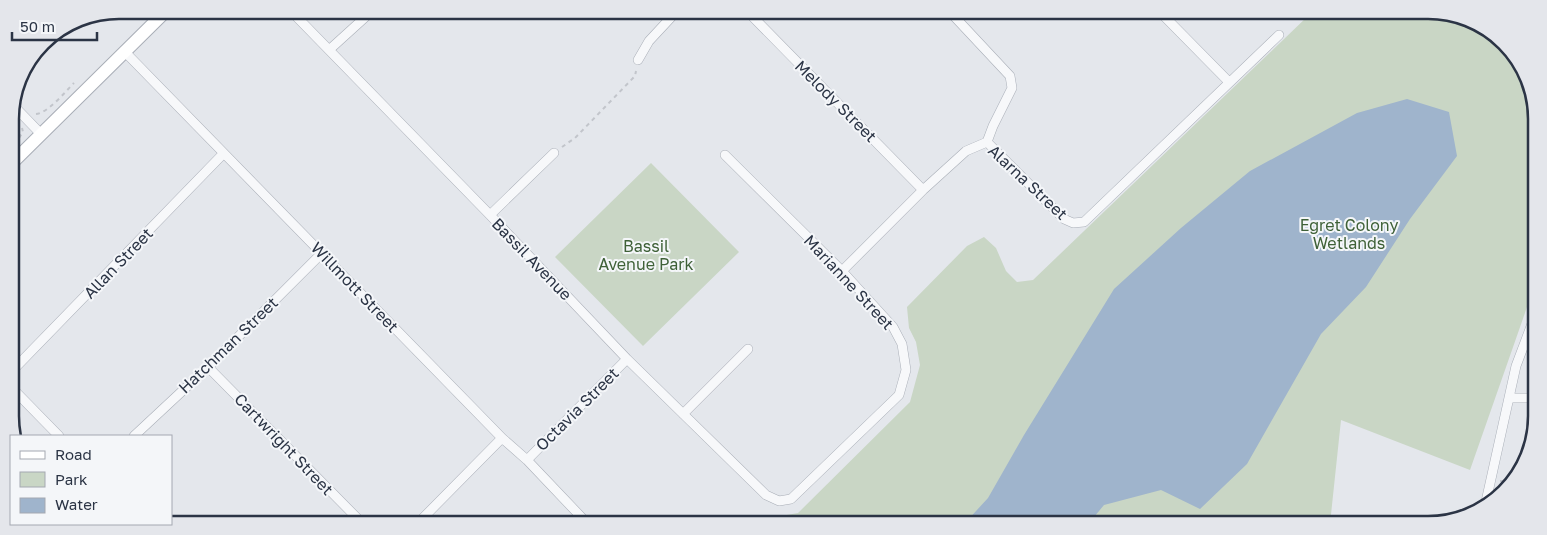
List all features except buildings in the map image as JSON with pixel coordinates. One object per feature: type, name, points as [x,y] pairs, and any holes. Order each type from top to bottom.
[{"type":"main road","points":[[19,155],[158,19]]},
{"type":"street","name":"Bassil Avenue","points":[[299,19],[627,359],[766,495],[779,501]]},
{"type":"street","points":[[329,50],[363,19]]},
{"type":"street","points":[[638,60],[649,41],[669,19]]},
{"type":"street","name":"Melody Street","points":[[755,19],[923,190]]},
{"type":"street","points":[[957,19],[1010,76],[1012,88],[987,142]]},
{"type":"street","points":[[1167,19],[1229,82]]},
{"type":"street","name":"Alarna Street","points":[[842,271],[923,190],[966,151],[987,142],[1064,219],[1073,223],[1084,222],[1279,35]]},
{"type":"street","name":"Willmott Street","points":[[125,52],[502,438],[527,460],[581,516]]},
{"type":"street","points":[[19,111],[41,134]]},
{"type":"street","points":[[490,215],[554,153]]},
{"type":"street","name":"Allan Street","points":[[19,365],[224,154]]},
{"type":"street","name":"Marianne Street","points":[[725,155],[842,271],[893,327],[902,344],[906,370],[899,395],[791,499],[779,501]]},
{"type":"street","name":"Hatchman Street","points":[[135,435],[208,367],[322,253]]},
{"type":"street","points":[[1487,497],[1516,366],[1528,334]]},
{"type":"street","points":[[683,414],[748,349]]},
{"type":"street","name":"Octavia Street","points":[[527,460],[627,359]]},
{"type":"street","name":"Cartwright Street","points":[[208,367],[355,516]]},
{"type":"street","points":[[19,395],[58,435]]},
{"type":"street","points":[[1509,398],[1528,398]]},
{"type":"street","points":[[425,516],[502,438]]},
{"type":"path","points":[[554,153],[574,138],[635,76],[638,60]]},
{"type":"path","points":[[19,137],[23,132],[22,126],[32,114],[46,111],[74,84]]},
{"type":"green space","name":"Egret Colony Wetlands","points":[[1305,19],[1429,19],[1455,22],[1473,29],[1489,39],[1508,58],[1521,80],[1525,92],[1528,118],[1528,304],[1470,470],[1341,420],[1331,516],[781,516],[798,513],[910,402],[920,365],[916,342],[909,328],[907,307],[967,246],[984,237],[996,248],[1006,271],[1017,282],[1033,280]]},
{"type":"green space","name":"Bassil Avenue Park","points":[[651,163],[739,252],[643,346],[555,257]]},
{"type":"water","points":[[1407,99],[1449,112],[1457,156],[1410,219],[1366,287],[1321,334],[1247,464],[1200,509],[1161,490],[1104,505],[1095,516],[971,516],[988,498],[1024,435],[1114,289],[1181,228],[1250,171],[1357,113]]}]
